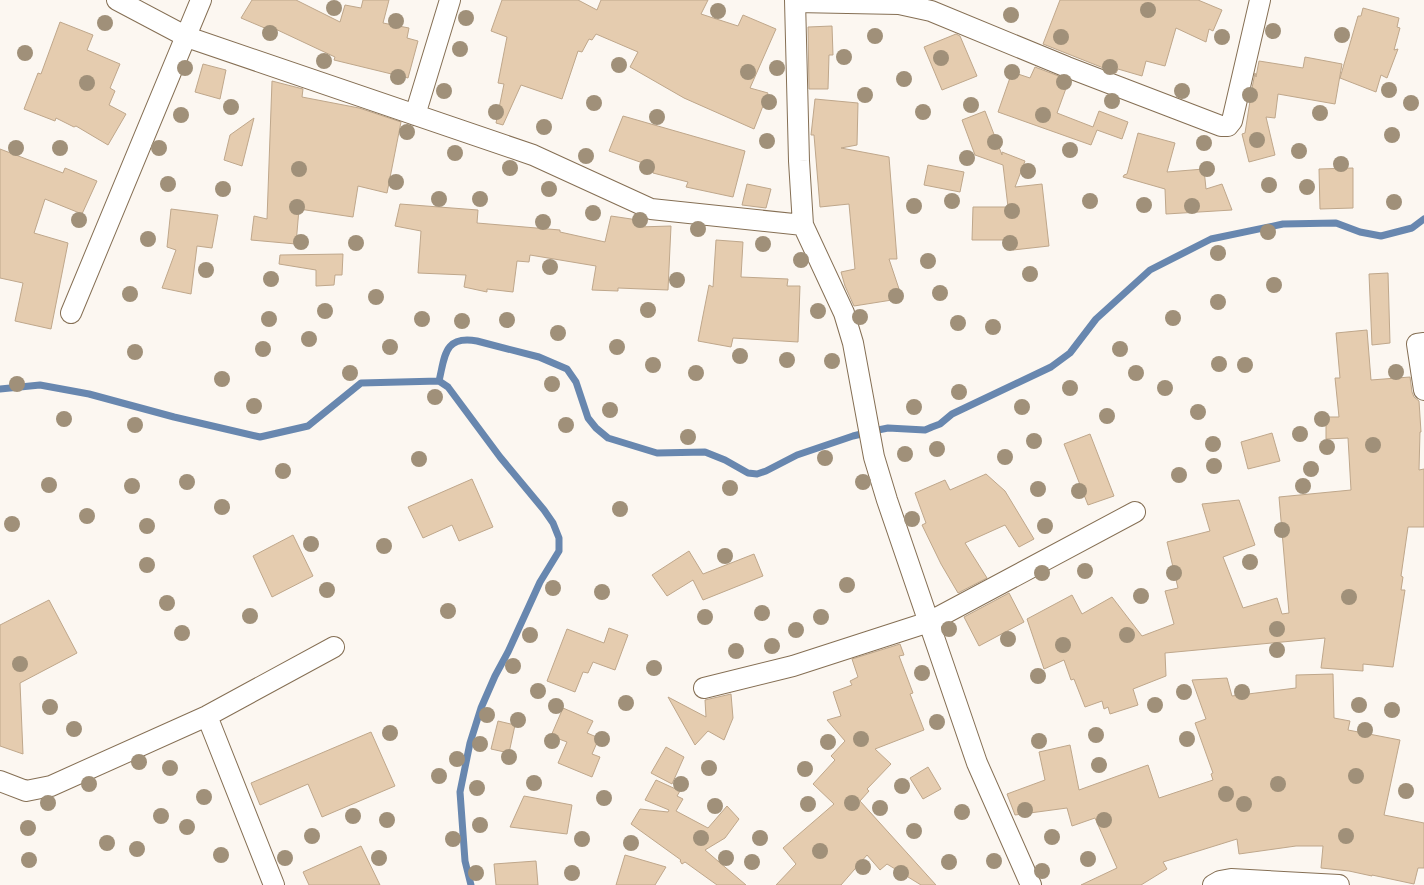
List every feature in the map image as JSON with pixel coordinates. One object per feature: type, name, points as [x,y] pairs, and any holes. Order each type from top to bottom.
[{"type":"street","points":[[117,0],[187,37],[533,155],[651,209],[803,225]]},
{"type":"street","points":[[71,314],[201,0]]},
{"type":"street","points":[[415,115],[450,0]]},
{"type":"street","points":[[1031,885],[977,763],[874,457],[853,343],[844,313],[803,225],[798,162],[796,1],[899,4],[931,11],[1067,67],[1221,126],[1228,126],[1232,122],[1260,0]]},
{"type":"street","points":[[1424,342],[1417,344],[1424,390]]},
{"type":"street","points":[[704,688],[793,666],[929,622],[1135,512]]},
{"type":"street","points":[[0,781],[26,791],[51,786],[207,716],[334,647]]},
{"type":"street","points":[[207,716],[274,885]]},
{"type":"street","points":[[1213,885],[1220,881],[1231,879],[1339,885]]},
{"type":"building","points":[[252,0],[296,0],[340,22],[345,5],[361,8],[363,0],[389,0],[383,23],[409,28],[407,38],[418,41],[408,78],[334,60],[335,57],[269,26],[267,29],[241,18]]},
{"type":"building","points":[[502,0],[578,0],[597,10],[601,0],[708,0],[701,14],[738,26],[743,15],[776,29],[750,88],[768,93],[754,129],[684,98],[630,67],[638,52],[596,34],[592,40],[589,39],[582,52],[578,51],[562,99],[521,85],[503,125],[496,123],[504,84],[498,83],[507,37],[491,31]]},
{"type":"building","points":[[1060,0],[1198,0],[1222,10],[1213,31],[1209,29],[1206,42],[1176,28],[1165,66],[1146,61],[1142,76],[1118,69],[1116,73],[1043,44]]},
{"type":"building","points":[[1363,8],[1399,18],[1397,27],[1400,28],[1394,50],[1398,49],[1387,78],[1381,75],[1376,92],[1340,78],[1358,16],[1361,16]]},
{"type":"building","points":[[60,22],[93,35],[87,50],[120,64],[110,88],[115,91],[109,105],[126,114],[108,145],[76,126],[74,127],[56,118],[55,121],[24,109],[38,73],[41,74]]},
{"type":"building","points":[[832,26],[833,55],[829,55],[828,89],[809,89],[808,27]]},
{"type":"building","points":[[956,34],[960,36],[977,76],[942,90],[924,47]]},
{"type":"building","points":[[1305,57],[1342,64],[1335,104],[1278,94],[1275,118],[1266,117],[1275,155],[1249,162],[1242,134],[1245,133],[1252,88],[1259,61],[1303,68]]},
{"type":"building","points":[[203,64],[226,70],[220,99],[195,92]]},
{"type":"building","points":[[1035,67],[1069,80],[1057,113],[1093,127],[1099,111],[1128,122],[1122,139],[1097,130],[1091,145],[998,112],[1012,72],[1030,78]]},
{"type":"building","points":[[272,81],[303,89],[302,97],[359,108],[401,122],[387,193],[358,186],[353,217],[299,209],[296,244],[251,240],[254,216],[267,219]]},
{"type":"building","points":[[815,99],[858,103],[857,145],[841,148],[889,157],[897,259],[889,259],[899,289],[890,292],[892,300],[854,306],[845,286],[841,272],[855,269],[849,204],[820,207],[814,135],[811,135]]},
{"type":"building","points":[[985,111],[1002,155],[1002,152],[1025,161],[1015,187],[1042,184],[1049,246],[1013,250],[1011,240],[972,240],[973,207],[1008,207],[1003,165],[975,155],[962,120]]},
{"type":"building","points":[[623,116],[745,151],[733,197],[686,187],[688,182],[653,173],[654,167],[609,151]]},
{"type":"building","points":[[254,118],[242,166],[224,160],[230,135]]},
{"type":"building","points":[[1138,133],[1175,143],[1167,172],[1204,169],[1206,189],[1222,184],[1232,210],[1166,214],[1165,189],[1123,177],[1127,174]]},
{"type":"building","points":[[0,149],[63,173],[65,168],[97,181],[82,214],[45,199],[34,233],[68,243],[51,329],[15,321],[23,283],[0,278]]},
{"type":"building","points":[[928,165],[964,172],[960,192],[924,185]]},
{"type":"building","points":[[1353,168],[1353,208],[1320,209],[1319,169]]},
{"type":"building","points":[[747,184],[771,189],[766,208],[742,205]]},
{"type":"building","points":[[400,204],[478,210],[477,223],[560,230],[560,232],[605,242],[611,216],[638,220],[638,227],[671,226],[668,290],[618,288],[618,291],[592,290],[596,266],[530,255],[529,262],[517,261],[513,292],[487,289],[487,292],[464,287],[466,275],[418,273],[421,231],[395,226]]},
{"type":"building","points":[[171,209],[218,215],[212,248],[197,246],[191,294],[162,288],[176,250],[167,247]]},
{"type":"building","points":[[716,240],[743,242],[741,277],[788,279],[787,286],[800,286],[798,342],[733,338],[731,347],[698,341],[709,285],[713,287]]},
{"type":"building","points":[[343,254],[342,275],[335,275],[334,285],[316,286],[316,270],[279,264],[280,255]]},
{"type":"building","points":[[1388,273],[1390,343],[1372,345],[1369,274]]},
{"type":"building","points":[[1367,330],[1371,380],[1410,377],[1412,392],[1419,401],[1421,432],[1419,470],[1424,469],[1424,527],[1408,527],[1401,576],[1403,577],[1401,590],[1405,590],[1393,667],[1363,664],[1363,671],[1321,668],[1325,638],[1165,653],[1166,676],[1133,689],[1138,705],[1110,714],[1108,707],[1104,709],[1102,701],[1085,707],[1074,679],[1071,680],[1064,660],[1044,669],[1027,619],[1072,595],[1082,614],[1112,597],[1142,636],[1174,624],[1165,591],[1178,588],[1167,542],[1210,531],[1202,504],[1239,500],[1255,545],[1223,557],[1243,608],[1277,598],[1282,614],[1289,613],[1279,497],[1351,490],[1348,438],[1326,439],[1326,417],[1339,417],[1335,378],[1340,378],[1336,333]]},
{"type":"building","points":[[1272,433],[1280,461],[1248,469],[1241,442]]},
{"type":"building","points":[[1090,434],[1114,496],[1088,505],[1064,444]]},
{"type":"building","points":[[986,474],[1005,491],[1034,539],[1019,547],[1005,525],[965,543],[987,578],[958,593],[922,525],[926,523],[915,493],[945,480],[950,490]]},
{"type":"building","points":[[472,479],[493,527],[459,541],[452,525],[423,538],[408,507]]},
{"type":"building","points":[[293,535],[313,576],[272,597],[253,556]]},
{"type":"building","points":[[689,551],[703,574],[754,554],[763,576],[703,600],[693,580],[667,596],[652,575]]},
{"type":"building","points":[[1009,593],[1024,622],[979,646],[964,617]]},
{"type":"building","points":[[49,600],[77,653],[20,683],[23,754],[0,746],[0,625]]},
{"type":"building","points":[[609,628],[628,635],[615,670],[593,662],[588,673],[583,672],[575,692],[547,681],[567,629],[604,643]]},
{"type":"building","points":[[900,644],[904,655],[899,656],[913,693],[910,694],[924,730],[875,749],[891,764],[867,789],[869,791],[860,801],[936,885],[921,885],[887,864],[880,870],[867,855],[841,885],[776,885],[796,864],[783,848],[834,804],[813,784],[835,760],[831,756],[845,741],[827,720],[841,716],[833,692],[852,685],[850,681],[858,677],[852,659]]},
{"type":"building","points":[[1333,674],[1334,718],[1350,721],[1348,730],[1400,740],[1384,815],[1424,823],[1424,868],[1418,868],[1414,884],[1349,871],[1321,868],[1323,846],[1296,846],[1239,854],[1237,839],[1163,862],[1167,869],[1141,885],[1081,885],[1117,868],[1095,818],[1072,826],[1067,808],[1015,815],[1007,794],[1045,780],[1039,752],[1070,745],[1079,790],[1148,765],[1159,798],[1213,780],[1211,774],[1213,773],[1195,723],[1206,719],[1192,680],[1227,678],[1232,696],[1296,688],[1296,675]]},
{"type":"building","points":[[731,694],[733,718],[724,740],[708,731],[695,745],[668,697],[706,717],[705,700]]},
{"type":"building","points":[[563,708],[593,721],[587,733],[599,738],[592,754],[600,757],[592,777],[558,763],[567,742],[551,736]]},
{"type":"building","points":[[498,721],[515,725],[509,753],[491,749]]},
{"type":"building","points":[[371,732],[395,786],[322,817],[308,784],[260,805],[251,783]]},
{"type":"building","points":[[666,747],[684,757],[672,784],[651,773]]},
{"type":"building","points":[[928,767],[941,789],[923,799],[910,778]]},
{"type":"building","points":[[656,780],[680,791],[677,796],[683,799],[676,811],[708,828],[727,806],[739,819],[725,838],[705,850],[746,885],[717,885],[685,862],[682,864],[681,860],[631,824],[640,809],[668,812],[669,810],[645,800]]},
{"type":"building","points":[[524,796],[572,805],[567,834],[510,827]]},
{"type":"building","points":[[361,846],[380,885],[309,885],[303,872]]},
{"type":"building","points":[[625,855],[666,867],[655,885],[616,885]]},
{"type":"building","points":[[536,861],[538,885],[496,885],[494,864]]},
{"type":"waterway","points":[[439,381],[448,349],[458,341],[477,341],[539,357],[567,369],[576,382],[588,418],[608,438],[657,453],[705,452],[725,460],[748,473],[757,474],[797,455],[853,436],[888,428],[925,430],[940,424],[952,414],[1051,367],[1070,353],[1096,319],[1150,270],[1211,239],[1283,224],[1336,223],[1360,232],[1381,236],[1412,228],[1424,219]]},
{"type":"waterway","points":[[0,389],[40,385],[89,394],[174,417],[260,437],[308,426],[361,383],[439,381],[448,387],[500,457],[544,510],[553,523],[559,538],[559,551],[540,582],[495,676],[481,708],[470,743],[460,792],[465,861],[471,885]]}]
